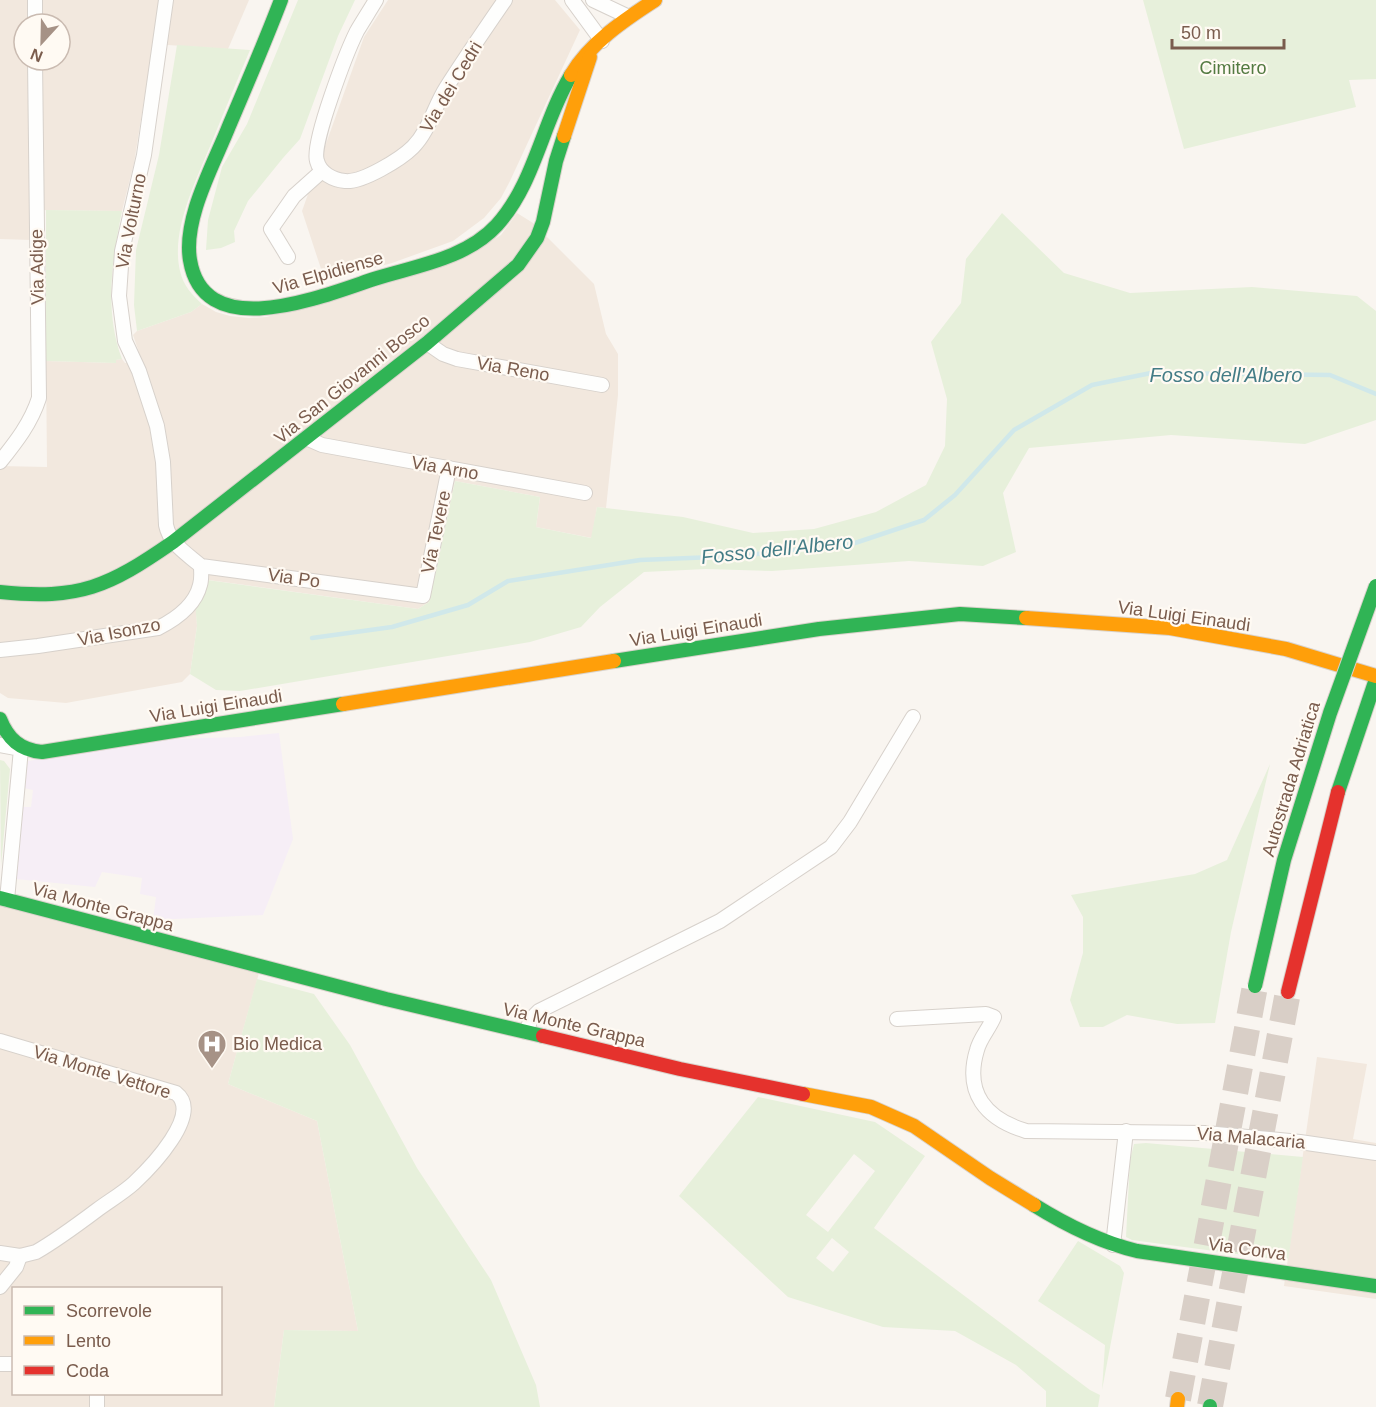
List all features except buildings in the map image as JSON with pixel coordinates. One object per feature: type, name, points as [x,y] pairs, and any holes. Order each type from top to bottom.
[{"type":"main road","name":"Via Elpidiense","points":[[281,0],[206,184],[190,237],[189,260],[192,274],[198,285],[208,297],[237,308],[269,309],[321,297],[447,255],[482,236],[504,216],[517,198],[563,90],[575,68],[590,51],[629,17],[655,0]]},
{"type":"main road","name":"Via San Giovanni Bosco","points":[[0,592],[44,595],[87,591],[125,574],[173,542],[427,343],[518,265],[537,238],[548,204],[556,161],[588,68],[590,51]]},
{"type":"main road","name":"Autostrada Adriatica","points":[[1256,986],[1284,860],[1306,786],[1376,586]]},
{"type":"main road","name":"Via Luigi Einaudi","points":[[21,749],[42,752],[807,631],[960,614],[1170,628],[1286,649],[1376,678]]},
{"type":"main road","points":[[1288,992],[1332,814],[1376,678]]},
{"type":"main road","points":[[0,719],[13,741],[21,749]]},
{"type":"main road","name":"Via Monte Grappa","points":[[4,899],[375,996],[680,1069],[871,1107],[914,1126],[990,1178],[1060,1221],[1113,1245]]},
{"type":"main road","name":"Via Corva","points":[[1113,1245],[1137,1251],[1376,1286]]},
{"type":"street","name":"Via Volturno","points":[[166,0],[144,155],[122,251],[119,296],[125,341],[140,371],[157,426],[163,462],[166,525],[173,542]]},
{"type":"street","points":[[288,257],[272,229],[294,196],[322,171],[315,153],[322,122],[357,33],[376,0]]},
{"type":"street","name":"Via dei Cedri","points":[[322,171],[329,177],[346,181],[365,178],[411,149],[421,138],[446,88],[505,0]]},
{"type":"street","points":[[572,0],[602,41]]},
{"type":"street","points":[[593,0],[629,17]]},
{"type":"street","name":"Via Adige","points":[[0,462],[26,428],[39,398],[35,72]]},
{"type":"street","name":"Via Reno","points":[[427,343],[443,354],[457,359],[603,385]]},
{"type":"street","name":"Via Arno","points":[[306,438],[322,446],[585,493]]},
{"type":"street","name":"Via Tevere","points":[[423,596],[449,468]]},
{"type":"street","points":[[173,542],[201,566]]},
{"type":"street","name":"Via Po","points":[[201,566],[423,596]]},
{"type":"street","name":"Via Isonzo","points":[[0,650],[158,628],[175,619],[188,607],[200,585],[201,566]]},
{"type":"street","points":[[526,1032],[531,1018],[539,1011],[720,921],[831,847],[850,822],[913,717]]},
{"type":"street","points":[[0,745],[21,749],[4,899]]},
{"type":"street","name":"Via Malacaria","points":[[897,1019],[986,1014],[994,1017],[976,1051],[973,1076],[977,1095],[987,1112],[1007,1125],[1026,1131],[1206,1132],[1300,1142],[1376,1154]]},
{"type":"street","name":"Via Monte Vettore","points":[[0,1041],[176,1093],[184,1104],[183,1117],[171,1140],[132,1184],[50,1244],[36,1252],[20,1256]]},
{"type":"street","points":[[1113,1245],[1126,1131]]},
{"type":"street","points":[[0,1253],[20,1256],[16,1267],[0,1287]]},
{"type":"shaded area","points":[[0,0],[249,0],[228,49],[153,44],[134,163],[122,211],[31,210],[31,240],[0,239]]},
{"type":"shaded area","points":[[388,0],[555,0],[580,30],[510,181],[501,198],[484,218],[453,241],[392,263],[325,281],[302,211],[364,37]]},
{"type":"shaded area","points":[[517,213],[533,223],[594,284],[606,334],[618,354],[618,395],[606,508],[597,507],[592,538],[536,527],[540,497],[455,481],[429,602],[418,609],[194,578],[197,626],[190,674],[182,682],[66,703],[8,698],[0,693],[0,466],[47,467],[46,361],[116,363],[116,360],[122,359],[125,363],[143,364],[133,335],[137,331],[191,312],[202,304],[216,312],[230,316],[267,317],[480,248],[501,235]]},
{"type":"shaded area","points":[[279,733],[293,839],[263,915],[153,920],[156,897],[140,894],[142,878],[102,872],[95,887],[16,879],[23,807],[31,807],[33,790],[24,788],[28,761],[173,739]]},
{"type":"shaded area","points":[[0,905],[259,973],[228,1084],[317,1121],[358,1331],[284,1330],[274,1407],[0,1407]]},
{"type":"shaded area","points":[[1317,1057],[1367,1064],[1353,1139],[1376,1143],[1376,1299],[1284,1286]]},
{"type":"green space","points":[[298,0],[355,0],[338,36],[300,139],[248,201],[234,231],[235,242],[221,248],[206,250],[208,220],[222,167],[247,124]]},
{"type":"green space","name":"Cimitero","points":[[1143,0],[1376,0],[1376,79],[1349,80],[1356,107],[1184,149]]},
{"type":"green space","points":[[177,45],[250,50],[193,186],[182,221],[178,255],[181,276],[188,289],[202,304],[191,312],[137,331],[134,305],[136,250],[159,155]]},
{"type":"green space","points":[[46,210],[122,211],[115,248],[111,304],[116,341],[122,359],[116,360],[116,363],[46,361]]},
{"type":"green space","points":[[1002,213],[1064,273],[1130,293],[1252,287],[1357,296],[1376,311],[1376,420],[1305,444],[1171,435],[1029,448],[1003,493],[1016,552],[983,566],[909,561],[772,571],[706,569],[644,572],[600,607],[581,627],[530,642],[240,691],[216,690],[190,674],[197,626],[193,578],[418,609],[429,602],[455,481],[540,497],[536,527],[591,538],[597,507],[683,517],[753,533],[814,529],[876,512],[926,485],[945,446],[947,399],[931,342],[961,303],[966,259]]},
{"type":"green space","points":[[0,760],[4,761],[10,769],[1,866]]},
{"type":"green space","points":[[1270,764],[1231,932],[1215,1023],[1177,1024],[1127,1015],[1103,1027],[1080,1027],[1070,1000],[1083,953],[1083,917],[1071,895],[1195,874],[1227,860]]},
{"type":"green space","points":[[257,979],[314,994],[350,1045],[417,1168],[491,1280],[536,1385],[540,1407],[274,1407],[284,1330],[358,1331],[317,1121],[228,1084]]},
{"type":"green space","points":[[758,1097],[875,1122],[925,1156],[874,1228],[1090,1390],[1100,1395],[1098,1407],[1046,1407],[1046,1391],[1016,1365],[955,1331],[883,1327],[788,1297],[679,1196]],"holes":[[[854,1154],[875,1171],[828,1232],[806,1215]],[[832,1238],[849,1252],[833,1272],[816,1258]]]},
{"type":"green space","points":[[1146,1143],[1303,1157],[1288,1261],[1132,1240],[1126,1237],[1130,1160],[1134,1144]]},
{"type":"green space","points":[[1078,1241],[1120,1266],[1124,1273],[1102,1390],[1105,1345],[1038,1301]]},
{"type":"waterway","name":"Fosso dell'Albero","points":[[312,638],[392,627],[468,605],[508,581],[640,560],[739,556],[855,543],[924,520],[955,495],[1014,430],[1092,385],[1151,373],[1330,375],[1376,394]]},
{"type":"tunnel","points":[[1178,1399],[1255,986]]},
{"type":"tunnel","points":[[1210,1406],[1288,992]]},
{"type":"traffic: fast","points":[[281,0],[201,192],[191,227],[190,260],[200,286],[217,301],[241,308],[268,308],[326,295],[439,260],[455,254],[484,237],[497,225],[521,191],[571,75]]},
{"type":"traffic: fast","points":[[0,592],[28,594],[73,592],[111,580],[130,570],[173,542],[427,343],[518,265],[537,238],[564,136]]},
{"type":"traffic: fast","points":[[1255,986],[1284,860],[1330,713],[1376,586]]},
{"type":"traffic: fast","points":[[614,661],[819,629],[960,614],[1026,618]]},
{"type":"traffic: fast","points":[[1338,792],[1376,679]]},
{"type":"traffic: fast","points":[[0,719],[11,738],[21,746],[42,752],[343,704]]},
{"type":"traffic: fast","points":[[0,898],[386,999],[543,1036]]},
{"type":"traffic: fast","points":[[1034,1205],[1084,1232],[1137,1251],[1376,1286]]},
{"type":"traffic: slow","points":[[571,75],[598,42],[655,0]]},
{"type":"traffic: slow","points":[[564,136],[590,57]]},
{"type":"traffic: slow","points":[[1026,618],[1170,628],[1286,649],[1376,676]]},
{"type":"traffic: slow","points":[[343,704],[614,661]]},
{"type":"traffic: slow","points":[[803,1094],[871,1107],[914,1126],[1034,1205]]},
{"type":"traffic: slow","points":[[1177,1407],[1178,1399]]},
{"type":"traffic: jam","points":[[1288,992],[1338,792]]},
{"type":"traffic: jam","points":[[543,1036],[680,1069],[803,1094]]},
{"type":"place","name":"Bio Medica","points":[[212,1070]]}]
